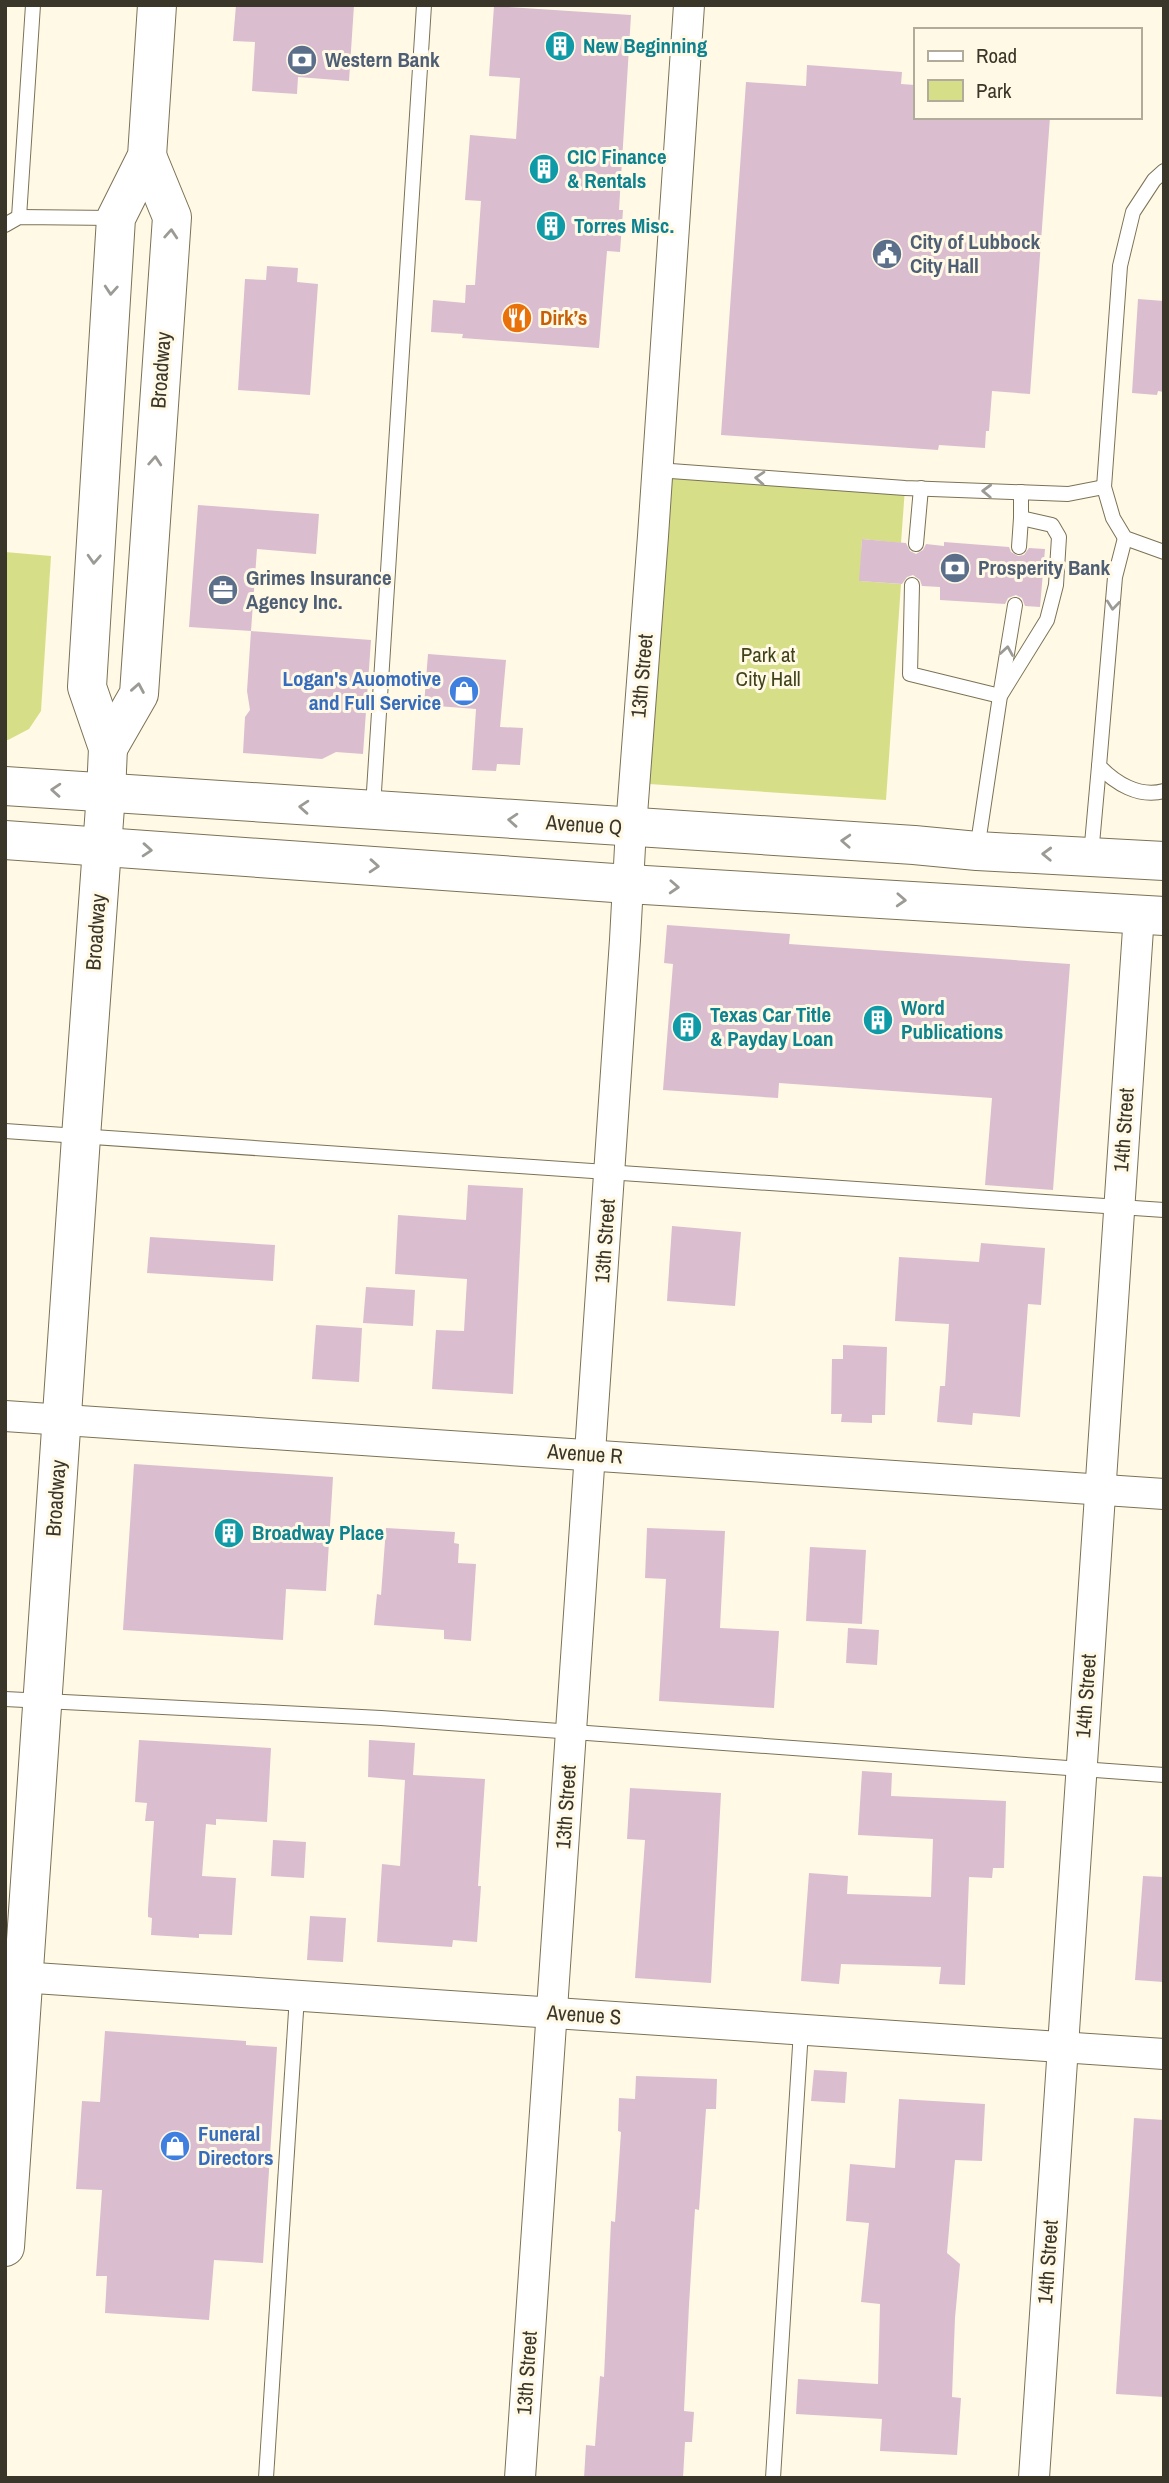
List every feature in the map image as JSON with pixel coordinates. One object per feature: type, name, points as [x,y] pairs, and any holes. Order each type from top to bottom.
[{"type":"main road","name":"Broadway","points":[[5,2247],[14,1977],[43,1702],[106,793],[108,748],[87,687],[116,218],[147,156],[157,5]]},
{"type":"main road","name":"Broadway","points":[[108,748],[139,694],[172,217],[147,156]]},
{"type":"main road","name":"Avenue Q","points":[[5,786],[915,845],[977,852],[1164,861]]},
{"type":"main road","points":[[5,841],[628,884],[1151,915]]},
{"type":"street","name":"13th Street","points":[[520,2478],[689,5]]},
{"type":"street","name":"14th Street","points":[[1034,2478],[1119,1208],[1151,915]]},
{"type":"street","name":"Avenue R","points":[[5,1416],[1164,1494]]},
{"type":"street","name":"Avenue S","points":[[14,1977],[1164,2054]]},
{"type":"lane","points":[[19,217],[33,5]]},
{"type":"lane","points":[[372,811],[424,5]]},
{"type":"lane","points":[[1164,171],[1154,180],[1133,212],[1120,266],[1104,488],[1113,518],[1125,538],[1164,552]]},
{"type":"lane","points":[[5,225],[19,217],[116,218]]},
{"type":"lane","points":[[657,470],[921,488],[1068,494],[1104,488]]},
{"type":"lane","points":[[916,544],[921,488]]},
{"type":"lane","points":[[1018,547],[1021,492]]},
{"type":"lane","points":[[1000,696],[1047,621],[1056,585],[1059,537],[1052,525],[1021,518]]},
{"type":"lane","points":[[1091,856],[1115,577],[1125,538]]},
{"type":"lane","points":[[912,585],[909,674],[1000,696]]},
{"type":"lane","points":[[977,852],[1014,605]]},
{"type":"lane","points":[[1099,766],[1112,780],[1134,790],[1155,793],[1164,791]]},
{"type":"lane","points":[[5,1131],[1164,1210]]},
{"type":"lane","points":[[5,1699],[381,1718],[1164,1774]]},
{"type":"lane","points":[[265,2478],[297,1996]]},
{"type":"lane","points":[[773,2478],[801,2030]]},
{"type":"green space","name":"Park at City Hall","points":[[657,470],[905,488],[901,543],[862,539],[860,581],[901,584],[886,800],[634,783]]},
{"type":"green space","points":[[5,552],[51,556],[41,711],[29,729],[8,740],[5,740]]},
{"type":"building","name":"Western Bank","points":[[236,5],[354,5],[349,81],[298,77],[297,94],[252,91],[255,42],[233,41]]},
{"type":"building","points":[[494,6],[631,15],[619,210],[623,210],[620,252],[607,251],[599,348],[462,338],[463,334],[431,332],[433,300],[465,303],[466,285],[475,285],[481,201],[465,200],[470,135],[516,139],[520,78],[489,76]]},
{"type":"building","name":"City of Lubbock City Hall","points":[[807,65],[902,72],[901,84],[914,85],[914,119],[1050,119],[1030,394],[992,391],[985,448],[939,445],[938,450],[721,435],[746,82],[806,86]]},
{"type":"building","points":[[267,266],[298,268],[297,282],[318,284],[310,395],[238,390],[245,279],[266,280]]},
{"type":"building","points":[[1138,299],[1164,301],[1164,392],[1158,391],[1157,395],[1132,393]]},
{"type":"building","name":"Grimes Insurance Agency Inc.","points":[[198,505],[319,514],[316,554],[257,549],[251,631],[189,627]]},
{"type":"building","name":"Prosperity Bank","points":[[862,539],[906,543],[910,551],[916,554],[923,550],[926,544],[944,546],[944,542],[1009,547],[1011,552],[1018,556],[1024,555],[1029,548],[1045,549],[1040,607],[1025,606],[1022,598],[1016,595],[1008,598],[1005,604],[940,600],[940,587],[922,586],[920,580],[913,575],[907,577],[902,584],[859,581]]},
{"type":"building","points":[[251,631],[371,640],[363,754],[336,752],[322,759],[243,753],[245,717],[250,710],[247,691]]},
{"type":"building","points":[[428,654],[506,660],[500,727],[523,728],[520,765],[497,764],[496,771],[472,770],[476,709],[424,705]]},
{"type":"building","points":[[667,925],[790,934],[789,944],[1070,964],[1053,1190],[985,1185],[992,1098],[779,1083],[778,1098],[663,1090],[673,964],[664,963]]},
{"type":"building","points":[[468,1185],[523,1188],[513,1394],[432,1389],[436,1330],[464,1331],[467,1279],[395,1274],[398,1215],[466,1220]]},
{"type":"building","points":[[672,1226],[741,1232],[735,1306],[667,1301]]},
{"type":"building","points":[[150,1237],[275,1245],[273,1281],[147,1273]]},
{"type":"building","points":[[981,1243],[1045,1248],[1041,1305],[1028,1304],[1020,1417],[973,1413],[972,1425],[937,1422],[940,1386],[945,1386],[949,1324],[895,1321],[899,1257],[979,1262]]},
{"type":"building","points":[[366,1287],[415,1290],[413,1326],[363,1323]]},
{"type":"building","points":[[316,1325],[362,1328],[359,1382],[312,1379]]},
{"type":"building","points":[[843,1345],[887,1347],[885,1415],[872,1415],[872,1423],[841,1422],[842,1414],[831,1414],[832,1359],[843,1359]]},
{"type":"building","name":"Broadway Place","points":[[134,1464],[333,1477],[326,1591],[286,1589],[283,1640],[123,1630]]},
{"type":"building","points":[[386,1528],[455,1532],[454,1543],[459,1544],[458,1563],[476,1564],[471,1641],[444,1639],[444,1630],[374,1625],[377,1594],[381,1595]]},
{"type":"building","points":[[647,1528],[725,1531],[720,1628],[779,1631],[774,1708],[659,1701],[666,1579],[645,1578]]},
{"type":"building","points":[[810,1547],[866,1550],[862,1624],[806,1621]]},
{"type":"building","points":[[848,1628],[879,1630],[877,1665],[846,1663]]},
{"type":"building","points":[[139,1740],[271,1748],[267,1822],[216,1819],[216,1825],[206,1824],[202,1876],[236,1878],[232,1935],[199,1934],[199,1938],[151,1935],[152,1918],[148,1917],[148,1910],[154,1821],[145,1821],[147,1803],[135,1802]]},
{"type":"building","points":[[369,1740],[415,1743],[413,1775],[485,1779],[477,1942],[453,1940],[452,1947],[377,1942],[382,1864],[400,1866],[405,1780],[368,1777]]},
{"type":"building","points":[[862,1771],[892,1773],[891,1796],[1006,1801],[1004,1868],[993,1868],[992,1878],[969,1877],[965,1985],[939,1984],[941,1967],[841,1964],[839,1984],[801,1981],[809,1873],[848,1876],[847,1894],[931,1897],[933,1839],[858,1835]]},
{"type":"building","points":[[630,1788],[721,1793],[711,1983],[635,1978],[645,1840],[627,1839]]},
{"type":"building","points":[[273,1840],[306,1842],[304,1878],[271,1876]]},
{"type":"building","points":[[1143,1876],[1164,1877],[1164,1982],[1135,1980]]},
{"type":"building","points":[[310,1916],[346,1918],[343,1962],[307,1960]]},
{"type":"building","name":"Funeral Directors","points":[[105,2031],[246,2041],[246,2045],[277,2047],[263,2263],[214,2260],[209,2320],[105,2313],[107,2276],[96,2276],[102,2190],[76,2189],[82,2101],[100,2102]]},
{"type":"building","points":[[814,2070],[847,2072],[845,2103],[811,2101]]},
{"type":"building","points":[[636,2076],[717,2079],[716,2109],[706,2109],[699,2210],[695,2209],[684,2411],[694,2412],[692,2442],[685,2442],[683,2478],[584,2478],[586,2445],[595,2446],[600,2376],[604,2377],[611,2221],[615,2222],[621,2132],[618,2131],[619,2098],[635,2099]]},
{"type":"building","points":[[899,2099],[985,2104],[982,2161],[955,2160],[947,2253],[960,2264],[952,2397],[961,2398],[957,2455],[880,2451],[882,2419],[796,2414],[798,2379],[878,2384],[880,2304],[861,2302],[869,2223],[846,2221],[850,2164],[895,2168]]},
{"type":"building","points":[[1134,2118],[1164,2120],[1164,2397],[1116,2394]]},
{"type":"place","name":"New Beginning","points":[[560,46]]},
{"type":"place","name":"Western Bank","points":[[302,60]]},
{"type":"place","name":"CIC Finance & Rentals","points":[[544,169]]},
{"type":"place","name":"Torres Misc.","points":[[551,226]]},
{"type":"place","name":"City of Lubbock City Hall","points":[[887,254]]},
{"type":"place","name":"Dirk’s","points":[[517,318]]},
{"type":"place","name":"Prosperity Bank","points":[[955,568]]},
{"type":"place","name":"Grimes Insurance Agency Inc.","points":[[223,590]]},
{"type":"place","name":"Logan's Auomotive and Full Service","points":[[464,691]]},
{"type":"place","name":"Word Publications","points":[[878,1020]]},
{"type":"place","name":"Texas Car Title & Payday Loan","points":[[687,1027]]},
{"type":"place","name":"Broadway Place","points":[[229,1533]]},
{"type":"place","name":"Funeral Directors","points":[[175,2146]]}]
